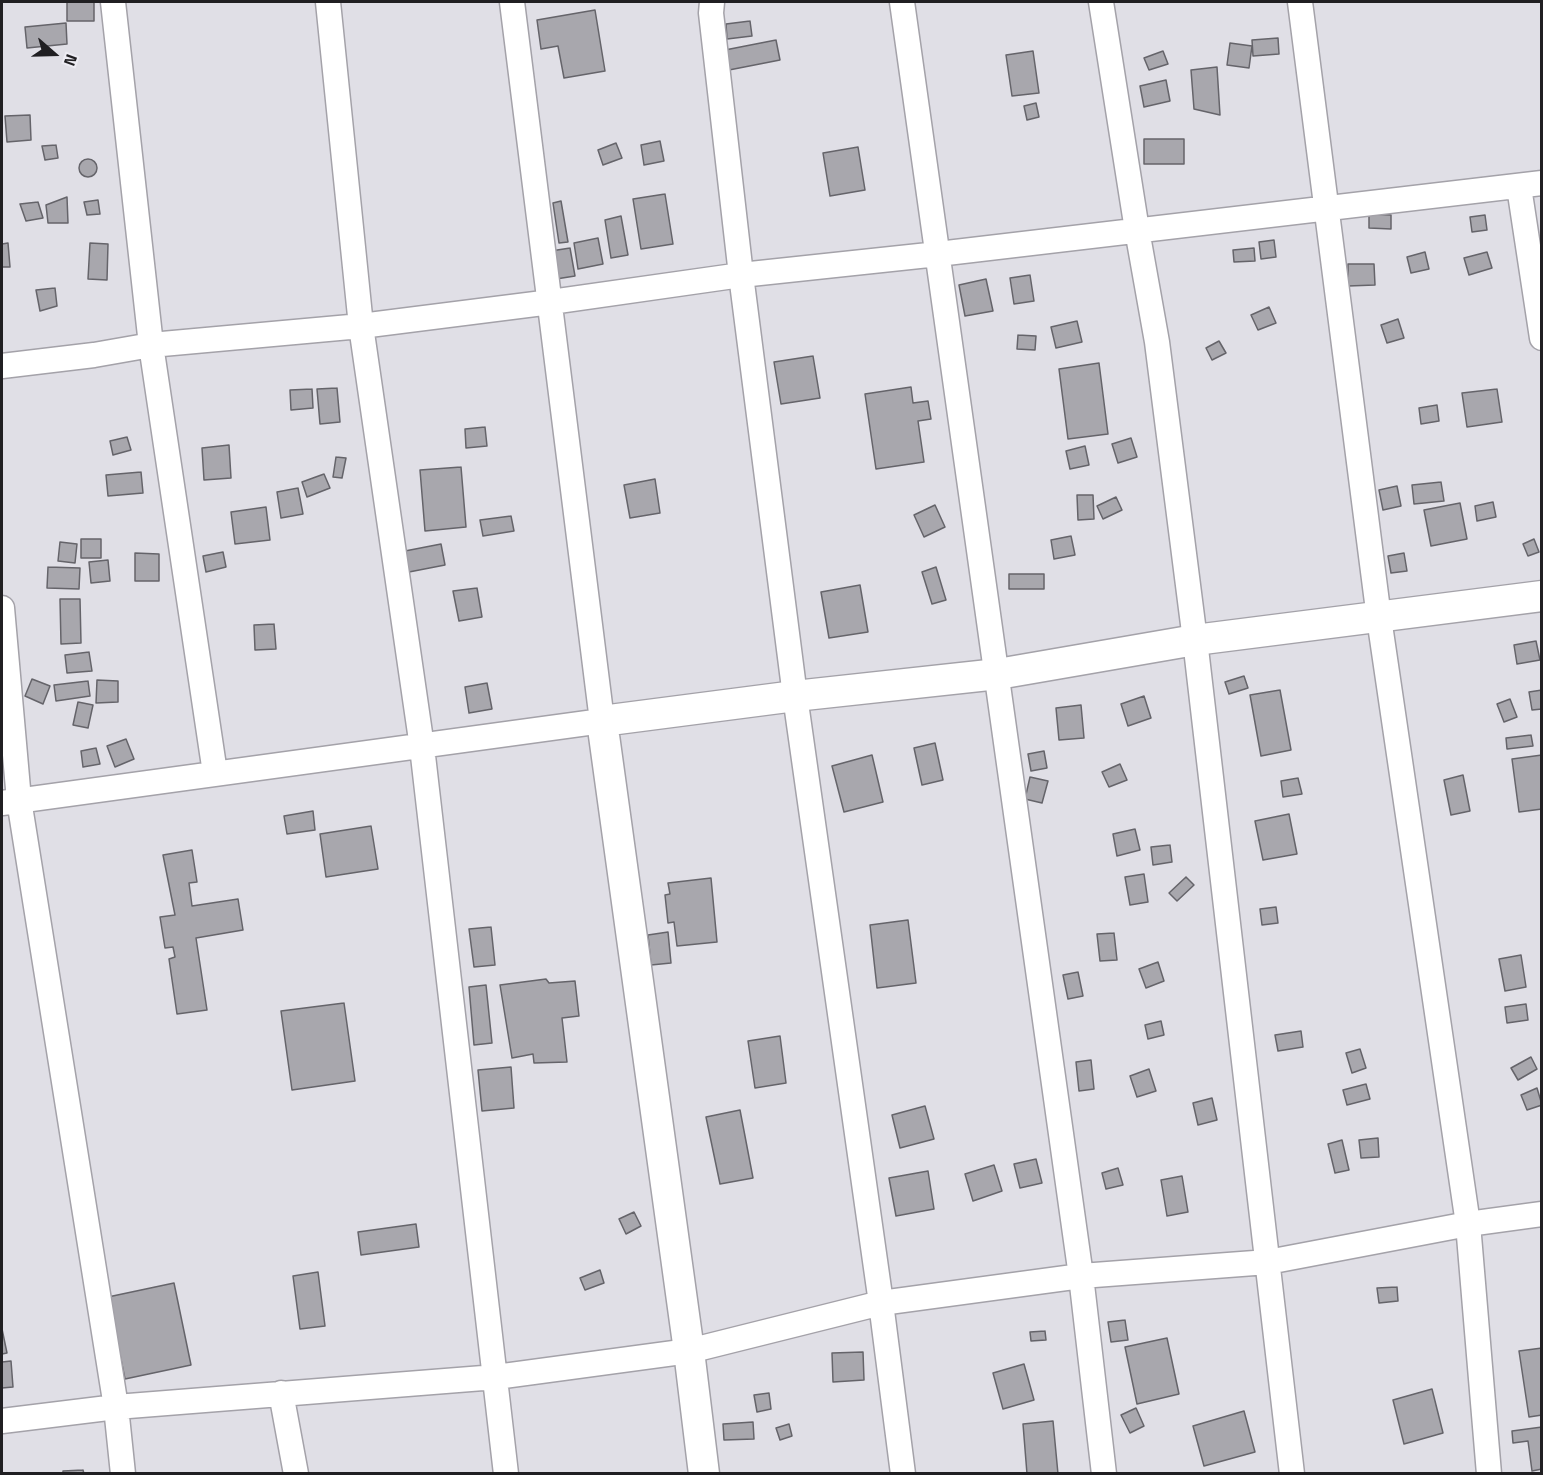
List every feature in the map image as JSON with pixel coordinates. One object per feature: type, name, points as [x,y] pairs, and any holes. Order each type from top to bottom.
[{"type":"street","points":[[113,2],[151,345],[215,773]]},
{"type":"street","points":[[328,2],[361,326],[422,747],[506,1473]]},
{"type":"street","points":[[512,2],[602,721],[704,1473]]},
{"type":"street","points":[[712,2],[711,13],[741,275],[795,696],[903,1473]]},
{"type":"street","points":[[902,2],[1082,1276],[1104,1473]]},
{"type":"street","points":[[1101,2],[1157,342],[1195,640],[1292,1473]]},
{"type":"street","points":[[1300,2],[1379,618],[1468,1224],[1489,1473]]},
{"type":"street","points":[[2,366],[94,355],[151,345],[361,326],[741,275],[1530,185],[1542,338]]},
{"type":"street","points":[[10,802],[602,721],[795,696],[998,674],[1195,640],[1542,596]]},
{"type":"street","points":[[2,608],[10,802],[116,1407],[123,1473]]},
{"type":"street","points":[[2,1421],[116,1407],[496,1377],[689,1351],[881,1303],[1082,1276],[1268,1262],[1468,1224],[1542,1214]]},
{"type":"street","points":[[281,1393],[296,1473]]},
{"type":"building","points":[[67,2],[94,2],[94,21],[67,21]]},
{"type":"building","points":[[595,10],[605,71],[564,78],[558,46],[541,49],[537,20]]},
{"type":"building","points":[[750,21],[752,36],[727,39],[726,24]]},
{"type":"building","points":[[66,23],[67,44],[27,48],[25,27]]},
{"type":"building","points":[[1278,38],[1279,54],[1253,56],[1252,40]]},
{"type":"building","points":[[776,40],[780,60],[729,70],[725,50]]},
{"type":"building","points":[[1230,43],[1252,46],[1249,68],[1227,65]]},
{"type":"building","points":[[1033,51],[1039,93],[1012,96],[1006,55]]},
{"type":"building","points":[[1163,51],[1168,64],[1149,70],[1144,58]]},
{"type":"building","points":[[1217,67],[1220,115],[1194,109],[1191,70]]},
{"type":"building","points":[[1166,80],[1170,101],[1144,107],[1140,86]]},
{"type":"building","points":[[1036,103],[1039,117],[1027,120],[1024,106]]},
{"type":"building","points":[[30,115],[31,140],[7,142],[5,116]]},
{"type":"building","points":[[1144,139],[1184,139],[1184,164],[1144,164]]},
{"type":"building","points":[[660,141],[664,161],[644,165],[641,145]]},
{"type":"building","points":[[616,143],[622,158],[603,165],[598,150]]},
{"type":"building","points":[[56,145],[58,158],[45,160],[42,146]]},
{"type":"building","points":[[858,147],[865,190],[830,196],[823,153]]},
{"type":"building","points":[[84,159],[92,159],[97,164],[95,175],[84,177],[79,172],[79,164]]},
{"type":"building","points":[[665,194],[673,244],[641,249],[633,199]]},
{"type":"building","points":[[67,197],[68,223],[48,223],[46,205]]},
{"type":"building","points":[[98,200],[100,214],[87,215],[84,202]]},
{"type":"building","points":[[561,201],[568,242],[559,243],[553,203]]},
{"type":"building","points":[[38,202],[43,218],[26,221],[20,204]]},
{"type":"building","points":[[1369,214],[1391,215],[1391,229],[1369,228]]},
{"type":"building","points":[[1485,215],[1487,230],[1472,232],[1470,217]]},
{"type":"building","points":[[621,216],[628,255],[611,258],[605,220]]},
{"type":"building","points":[[598,238],[603,264],[578,269],[574,243]]},
{"type":"building","points":[[1274,240],[1276,257],[1261,259],[1259,242]]},
{"type":"building","points":[[8,243],[10,267],[2,267],[2,244]]},
{"type":"building","points":[[90,243],[108,244],[107,280],[88,279]]},
{"type":"building","points":[[570,248],[575,276],[556,279],[551,251]]},
{"type":"building","points":[[1254,248],[1255,261],[1234,262],[1233,250]]},
{"type":"building","points":[[1425,252],[1429,269],[1411,273],[1407,257]]},
{"type":"building","points":[[1487,252],[1492,268],[1469,275],[1464,258]]},
{"type":"building","points":[[1348,264],[1374,264],[1375,285],[1348,286]]},
{"type":"building","points":[[1030,275],[1034,301],[1014,304],[1010,278]]},
{"type":"building","points":[[986,279],[993,311],[965,316],[959,285]]},
{"type":"building","points":[[55,288],[57,306],[40,311],[36,290]]},
{"type":"building","points":[[1269,307],[1276,323],[1258,330],[1251,315]]},
{"type":"building","points":[[1398,319],[1404,338],[1387,343],[1381,325]]},
{"type":"building","points":[[1077,321],[1082,342],[1056,348],[1051,327]]},
{"type":"building","points":[[1018,335],[1036,336],[1035,350],[1017,349]]},
{"type":"building","points":[[1219,341],[1226,353],[1212,360],[1206,348]]},
{"type":"building","points":[[813,356],[820,398],[781,404],[774,362]]},
{"type":"building","points":[[1099,363],[1108,434],[1068,439],[1059,369]]},
{"type":"building","points":[[911,387],[913,403],[928,401],[931,419],[918,421],[924,462],[876,469],[865,394]]},
{"type":"building","points":[[337,388],[340,422],[320,424],[317,389]]},
{"type":"building","points":[[312,389],[313,408],[291,410],[290,390]]},
{"type":"building","points":[[1497,389],[1502,422],[1467,427],[1462,393]]},
{"type":"building","points":[[1437,405],[1439,421],[1421,424],[1419,408]]},
{"type":"building","points":[[485,427],[487,446],[466,448],[465,429]]},
{"type":"building","points":[[127,437],[131,450],[113,455],[110,441]]},
{"type":"building","points":[[1131,438],[1137,457],[1118,463],[1112,444]]},
{"type":"building","points":[[229,445],[231,478],[204,480],[202,448]]},
{"type":"building","points":[[1085,446],[1089,465],[1070,469],[1066,451]]},
{"type":"building","points":[[336,457],[346,458],[342,478],[333,477]]},
{"type":"building","points":[[461,467],[466,527],[425,531],[420,470]]},
{"type":"building","points":[[141,472],[143,493],[108,496],[106,475]]},
{"type":"building","points":[[324,474],[330,488],[307,497],[302,482]]},
{"type":"building","points":[[655,479],[660,513],[630,518],[624,485]]},
{"type":"building","points":[[1441,482],[1444,501],[1414,504],[1412,485]]},
{"type":"building","points":[[1397,486],[1401,506],[1383,510],[1379,490]]},
{"type":"building","points":[[298,488],[303,514],[281,518],[277,492]]},
{"type":"building","points":[[1077,495],[1093,495],[1094,519],[1078,520]]},
{"type":"building","points":[[1116,497],[1122,510],[1103,519],[1097,506]]},
{"type":"building","points":[[1493,502],[1496,517],[1477,521],[1475,506]]},
{"type":"building","points":[[1460,503],[1467,539],[1431,546],[1424,510]]},
{"type":"building","points":[[935,505],[945,527],[924,537],[914,515]]},
{"type":"building","points":[[266,507],[270,540],[235,544],[231,512]]},
{"type":"building","points":[[511,516],[514,531],[483,536],[480,520]]},
{"type":"building","points":[[1071,536],[1075,555],[1054,559],[1051,540]]},
{"type":"building","points":[[81,539],[101,539],[101,558],[81,558]]},
{"type":"building","points":[[1534,539],[1539,552],[1528,556],[1523,544]]},
{"type":"building","points":[[60,542],[77,544],[75,563],[58,561]]},
{"type":"building","points":[[441,544],[445,565],[409,572],[405,551]]},
{"type":"building","points":[[223,552],[226,567],[206,572],[203,556]]},
{"type":"building","points":[[135,553],[159,554],[159,581],[135,581]]},
{"type":"building","points":[[1404,553],[1407,571],[1391,573],[1388,556]]},
{"type":"building","points":[[108,560],[110,581],[91,583],[89,562]]},
{"type":"building","points":[[48,567],[80,568],[79,589],[47,588]]},
{"type":"building","points":[[936,567],[946,600],[932,604],[922,572]]},
{"type":"building","points":[[1009,574],[1044,574],[1044,589],[1009,589]]},
{"type":"building","points":[[860,585],[868,632],[829,638],[821,592]]},
{"type":"building","points":[[477,588],[482,617],[459,621],[453,591]]},
{"type":"building","points":[[60,599],[80,599],[81,643],[61,644]]},
{"type":"building","points":[[274,624],[276,649],[255,650],[254,625]]},
{"type":"building","points":[[1536,641],[1540,660],[1517,664],[1514,645]]},
{"type":"building","points":[[89,652],[92,671],[67,673],[65,655]]},
{"type":"building","points":[[1244,676],[1248,688],[1229,694],[1225,682]]},
{"type":"building","points":[[32,679],[50,686],[43,704],[25,696]]},
{"type":"building","points":[[97,680],[118,681],[118,702],[96,703]]},
{"type":"building","points":[[88,681],[90,696],[56,701],[54,685]]},
{"type":"building","points":[[487,683],[492,709],[469,713],[465,687]]},
{"type":"building","points":[[1280,690],[1291,750],[1261,756],[1250,695]]},
{"type":"building","points":[[1542,690],[1542,709],[1532,710],[1529,692]]},
{"type":"building","points":[[1144,696],[1151,718],[1128,726],[1121,704]]},
{"type":"building","points":[[1510,699],[1517,717],[1504,722],[1497,704]]},
{"type":"building","points":[[78,702],[93,705],[88,728],[73,725]]},
{"type":"building","points":[[1081,705],[1084,738],[1059,740],[1056,708]]},
{"type":"building","points":[[1531,735],[1533,746],[1507,749],[1506,738]]},
{"type":"building","points":[[126,739],[134,759],[115,767],[107,746]]},
{"type":"building","points":[[935,743],[943,780],[922,785],[914,748]]},
{"type":"building","points":[[96,748],[100,764],[83,767],[81,751]]},
{"type":"building","points":[[1044,751],[1047,768],[1031,771],[1028,754]]},
{"type":"building","points":[[872,755],[883,802],[844,812],[832,766]]},
{"type":"building","points":[[1542,755],[1542,809],[1519,812],[1512,759]]},
{"type":"building","points":[[1120,764],[1127,780],[1109,787],[1102,772]]},
{"type":"building","points":[[1463,775],[1470,811],[1451,815],[1444,780]]},
{"type":"building","points":[[1030,777],[1048,781],[1042,803],[1025,799]]},
{"type":"building","points":[[1298,778],[1302,794],[1283,797],[1281,781]]},
{"type":"building","points":[[313,811],[315,830],[287,834],[284,816]]},
{"type":"building","points":[[1289,814],[1297,854],[1263,860],[1255,821]]},
{"type":"building","points":[[371,826],[378,869],[326,877],[320,834]]},
{"type":"building","points":[[1135,829],[1140,850],[1117,856],[1113,834]]},
{"type":"building","points":[[1170,845],[1172,862],[1153,865],[1151,847]]},
{"type":"building","points":[[192,850],[197,882],[189,883],[192,906],[238,899],[243,930],[196,938],[207,1010],[177,1014],[169,959],[175,957],[173,947],[165,948],[160,917],[175,915],[163,855]]},
{"type":"building","points":[[1144,874],[1148,902],[1130,905],[1125,877]]},
{"type":"building","points":[[1186,877],[1194,885],[1177,901],[1169,893]]},
{"type":"building","points":[[711,878],[717,942],[677,946],[674,922],[668,923],[665,895],[670,894],[668,883]]},
{"type":"building","points":[[1276,907],[1278,923],[1262,925],[1260,909]]},
{"type":"building","points":[[908,920],[916,983],[877,988],[870,925]]},
{"type":"building","points":[[491,927],[495,965],[474,967],[469,929]]},
{"type":"building","points":[[668,932],[671,963],[651,965],[648,935]]},
{"type":"building","points":[[1114,933],[1117,960],[1100,961],[1097,934]]},
{"type":"building","points":[[1521,955],[1526,987],[1505,991],[1499,959]]},
{"type":"building","points":[[1158,962],[1164,981],[1146,988],[1139,969]]},
{"type":"building","points":[[1078,972],[1083,996],[1068,999],[1063,975]]},
{"type":"building","points":[[546,979],[549,983],[575,981],[579,1016],[562,1018],[567,1062],[534,1063],[533,1054],[512,1058],[500,985]]},
{"type":"building","points":[[486,985],[492,1043],[474,1045],[469,987]]},
{"type":"building","points":[[344,1003],[355,1081],[292,1090],[281,1011]]},
{"type":"building","points":[[1526,1004],[1528,1020],[1507,1023],[1505,1007]]},
{"type":"building","points":[[1161,1021],[1164,1035],[1148,1039],[1145,1025]]},
{"type":"building","points":[[1301,1031],[1303,1047],[1278,1051],[1275,1035]]},
{"type":"building","points":[[780,1036],[786,1083],[755,1088],[748,1041]]},
{"type":"building","points":[[1360,1049],[1366,1068],[1352,1073],[1346,1053]]},
{"type":"building","points":[[1531,1057],[1537,1069],[1518,1080],[1511,1068]]},
{"type":"building","points":[[1091,1060],[1094,1089],[1079,1091],[1076,1062]]},
{"type":"building","points":[[511,1067],[514,1108],[482,1111],[478,1070]]},
{"type":"building","points":[[1149,1069],[1156,1091],[1137,1097],[1130,1076]]},
{"type":"building","points":[[1366,1084],[1370,1099],[1347,1105],[1343,1090]]},
{"type":"building","points":[[1537,1088],[1542,1105],[1527,1110],[1521,1095]]},
{"type":"building","points":[[1212,1098],[1217,1120],[1198,1125],[1193,1103]]},
{"type":"building","points":[[925,1106],[934,1139],[900,1148],[892,1115]]},
{"type":"building","points":[[740,1110],[753,1178],[720,1184],[706,1117]]},
{"type":"building","points":[[1378,1138],[1379,1157],[1361,1158],[1359,1140]]},
{"type":"building","points":[[1342,1140],[1349,1170],[1335,1173],[1328,1144]]},
{"type":"building","points":[[1036,1159],[1042,1183],[1020,1188],[1014,1164]]},
{"type":"building","points":[[994,1165],[1002,1191],[973,1201],[965,1174]]},
{"type":"building","points":[[1118,1168],[1123,1185],[1106,1189],[1102,1173]]},
{"type":"building","points":[[928,1171],[934,1209],[896,1216],[889,1178]]},
{"type":"building","points":[[1182,1176],[1188,1212],[1167,1216],[1161,1180]]},
{"type":"building","points":[[634,1212],[641,1226],[626,1234],[619,1219]]},
{"type":"building","points":[[416,1224],[419,1247],[361,1255],[358,1232]]},
{"type":"building","points":[[600,1270],[604,1283],[585,1290],[580,1278]]},
{"type":"building","points":[[318,1272],[325,1326],[300,1329],[293,1276]]},
{"type":"building","points":[[174,1283],[191,1365],[125,1379],[108,1297]]},
{"type":"building","points":[[1397,1287],[1398,1301],[1379,1303],[1377,1288]]},
{"type":"building","points":[[1125,1320],[1128,1340],[1111,1342],[1108,1322]]},
{"type":"building","points":[[2,1329],[7,1353],[2,1354]]},
{"type":"building","points":[[1045,1331],[1046,1340],[1031,1341],[1030,1332]]},
{"type":"building","points":[[1167,1338],[1179,1394],[1137,1404],[1125,1347]]},
{"type":"building","points":[[1542,1348],[1542,1415],[1529,1417],[1519,1351]]},
{"type":"building","points":[[863,1352],[864,1380],[833,1382],[832,1353]]},
{"type":"building","points":[[11,1361],[13,1387],[2,1388],[2,1362]]},
{"type":"building","points":[[1024,1364],[1034,1400],[1003,1409],[993,1373]]},
{"type":"building","points":[[1432,1389],[1443,1433],[1404,1444],[1393,1400]]},
{"type":"building","points":[[769,1393],[771,1409],[757,1412],[754,1395]]},
{"type":"building","points":[[1136,1408],[1144,1426],[1130,1433],[1121,1415]]},
{"type":"building","points":[[1244,1411],[1255,1452],[1204,1466],[1193,1426]]},
{"type":"building","points":[[1053,1421],[1058,1474],[1027,1474],[1023,1424]]},
{"type":"building","points":[[753,1422],[754,1439],[724,1440],[723,1424]]},
{"type":"building","points":[[789,1424],[792,1436],[780,1440],[776,1428]]},
{"type":"building","points":[[1542,1427],[1542,1469],[1532,1471],[1528,1441],[1513,1443],[1512,1431]]},
{"type":"building","points":[[83,1470],[84,1474],[63,1474],[63,1471]]}]
